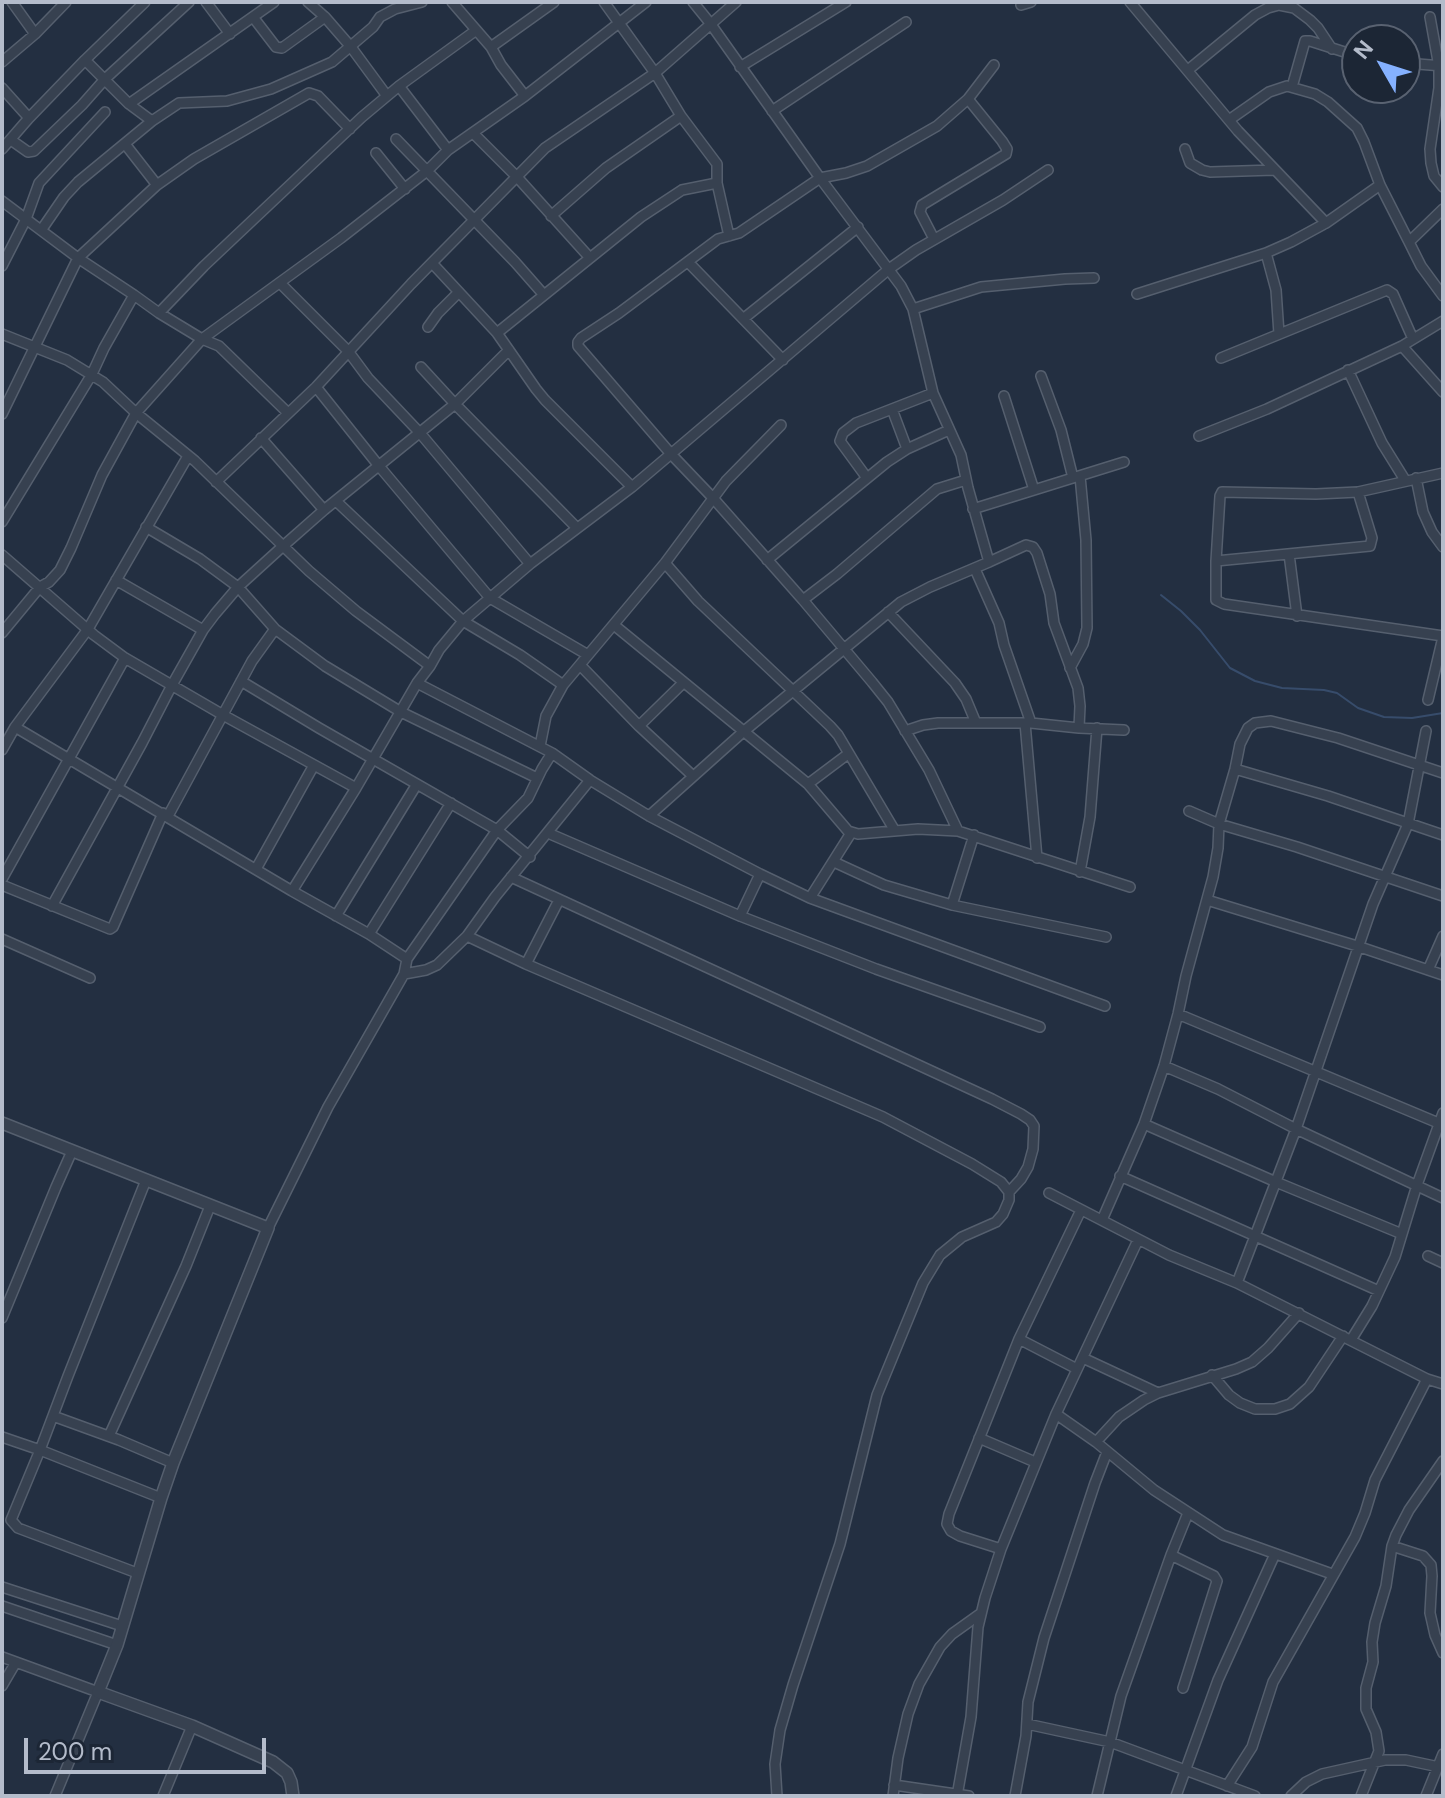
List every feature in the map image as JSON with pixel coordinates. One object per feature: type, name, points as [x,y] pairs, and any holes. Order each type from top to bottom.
[{"type":"street","points":[[12,2],[35,34]]},
{"type":"street","points":[[2,62],[66,2]]},
{"type":"street","points":[[2,149],[85,60],[145,2]]},
{"type":"street","points":[[11,140],[31,153],[189,2]]},
{"type":"street","points":[[206,2],[230,34]]},
{"type":"street","points":[[129,104],[274,2]]},
{"type":"street","points":[[308,2],[351,47],[387,96]]},
{"type":"street","points":[[42,229],[78,182],[181,101],[227,101],[263,93],[327,65],[373,27],[391,5],[422,2]]},
{"type":"street","points":[[452,2],[491,47],[525,96]]},
{"type":"street","points":[[491,47],[554,2]]},
{"type":"street","points":[[604,2],[717,164],[717,183],[729,236]]},
{"type":"street","points":[[3,629],[40,587],[60,570],[102,475],[136,413],[202,339],[405,189],[448,150],[525,96],[646,2]]},
{"type":"street","points":[[693,2],[901,286],[913,309],[933,393],[961,455],[989,562]]},
{"type":"street","points":[[216,482],[316,387],[545,148],[655,73],[736,2]]},
{"type":"street","points":[[740,67],[846,2]]},
{"type":"street","points":[[1130,2],[1229,120],[1326,223]]},
{"type":"street","points":[[1188,70],[1264,5],[1294,8],[1318,28],[1332,49]]},
{"type":"street","points":[[253,17],[276,47],[282,48],[325,17]]},
{"type":"street","points":[[1430,17],[1441,67],[1430,149],[1431,163],[1434,176],[1443,187]]},
{"type":"street","points":[[772,111],[906,22]]},
{"type":"street","points":[[159,313],[214,256],[350,129],[399,86],[475,31]]},
{"type":"street","points":[[1292,87],[1304,42],[1310,41],[1341,52]]},
{"type":"street","points":[[85,60],[129,104],[152,121]]},
{"type":"street","points":[[958,831],[929,770],[888,702],[846,649],[671,454],[578,346],[578,342],[718,239],[739,233],[820,178],[856,170],[937,126],[968,99],[994,65]]},
{"type":"street","points":[[1421,65],[1441,67]]},
{"type":"street","points":[[399,86],[448,150]]},
{"type":"street","points":[[1229,120],[1276,88],[1292,87],[1328,102],[1357,128],[1380,185],[1421,266],[1443,296]]},
{"type":"street","points":[[2,88],[29,118]]},
{"type":"street","points":[[2,414],[78,258],[157,185],[194,159],[309,93],[318,96],[350,129]]},
{"type":"street","points":[[934,239],[920,212],[922,205],[1006,154],[1007,149],[1002,141],[968,99]]},
{"type":"street","points":[[2,266],[26,219],[39,183],[105,112]]},
{"type":"street","points":[[551,216],[606,168],[681,116]]},
{"type":"street","points":[[473,133],[590,258]]},
{"type":"street","points":[[396,139],[544,295]]},
{"type":"street","points":[[125,144],[157,185]]},
{"type":"street","points":[[1185,149],[1190,163],[1210,172],[1274,170]]},
{"type":"street","points":[[376,153],[405,189]]},
{"type":"street","points":[[292,891],[417,683],[463,621],[530,564],[632,487],[889,269],[1048,170]]},
{"type":"street","points":[[497,333],[641,217],[682,190],[717,183]]},
{"type":"street","points":[[1137,294],[1266,253],[1291,242],[1326,223],[1380,185]]},
{"type":"street","points":[[4,207],[42,229],[78,258],[159,313],[219,346],[288,413]]},
{"type":"street","points":[[1409,242],[1443,209]]},
{"type":"street","points":[[743,319],[858,227]]},
{"type":"street","points":[[1266,253],[1276,290],[1279,334]]},
{"type":"street","points":[[688,262],[783,360]]},
{"type":"street","points":[[432,263],[497,333],[545,400],[632,487]]},
{"type":"street","points":[[913,309],[981,287],[1094,278]]},
{"type":"street","points":[[280,283],[348,351],[530,564]]},
{"type":"street","points":[[1221,358],[1387,290],[1393,294],[1413,339]]},
{"type":"street","points":[[428,327],[459,292]]},
{"type":"street","points":[[2,522],[92,374],[134,295]]},
{"type":"street","points":[[1199,436],[1267,409],[1402,346],[1443,321]]},
{"type":"street","points":[[2,334],[67,360],[92,374],[188,456],[282,547],[356,611],[430,666]]},
{"type":"street","points":[[1402,346],[1443,392]]},
{"type":"street","points":[[52,906],[203,630],[238,587],[324,510],[455,404],[509,350]]},
{"type":"street","points":[[421,367],[577,528]]},
{"type":"street","points":[[1348,370],[1382,443],[1410,479],[1432,532],[1443,547]]},
{"type":"street","points":[[1041,376],[1077,477],[1086,540],[1087,628],[1080,652],[1070,668]]},
{"type":"street","points":[[316,387],[490,598],[588,655]]},
{"type":"street","points":[[867,478],[840,441],[846,429],[933,393]]},
{"type":"street","points":[[1004,396],[1034,490]]},
{"type":"street","points":[[892,409],[907,449]]},
{"type":"street","points":[[540,746],[546,716],[563,685],[665,563],[736,469],[781,425]]},
{"type":"street","points":[[767,560],[887,462],[949,430]]},
{"type":"street","points":[[261,438],[324,510]]},
{"type":"street","points":[[2,750],[15,727],[88,629],[188,456]]},
{"type":"street","points":[[973,509],[1124,462]]},
{"type":"street","points":[[1428,700],[1443,636],[1219,603],[1216,600],[1216,561],[1220,496],[1222,492],[1358,492],[1443,473]]},
{"type":"street","points":[[803,600],[937,489],[966,480]]},
{"type":"street","points":[[1216,561],[1370,546],[1372,538],[1358,492]]},
{"type":"street","points":[[336,501],[463,621],[563,685]]},
{"type":"street","points":[[146,527],[208,564],[238,587],[275,629],[325,666],[401,712],[537,778]]},
{"type":"street","points":[[649,816],[743,732],[888,612],[930,587],[1026,545],[1033,547],[1037,553],[1050,594],[1054,623],[1080,699],[1079,728]]},
{"type":"street","points":[[1289,554],[1297,616]]},
{"type":"street","points":[[2,555],[125,658],[356,788]]},
{"type":"street","points":[[665,563],[698,601],[830,726],[895,831]]},
{"type":"street","points":[[975,569],[999,623],[1028,723],[1037,858]]},
{"type":"street","points":[[116,580],[203,630]]},
{"type":"street","points":[[888,612],[955,683],[976,723]]},
{"type":"street","points":[[614,625],[808,784],[851,833],[918,829],[958,831],[1130,887]]},
{"type":"street","points":[[125,658],[2,882],[107,929],[113,927],[165,815],[252,661],[275,629]]},
{"type":"street","points":[[580,665],[693,776]]},
{"type":"street","points":[[241,681],[497,830],[530,857]]},
{"type":"street","points":[[417,683],[540,746],[649,816],[810,898],[1105,1006]]},
{"type":"street","points":[[639,726],[683,683]]},
{"type":"street","points":[[1102,1220],[1144,1124],[1164,1066],[1207,900],[1219,824],[1240,744],[1248,728],[1262,721],[1271,721],[1338,738],[1443,773]]},
{"type":"street","points":[[905,731],[934,723],[1028,723],[1124,730]]},
{"type":"street","points":[[15,727],[407,959]]},
{"type":"street","points":[[1080,872],[1090,817],[1097,728]]},
{"type":"street","points":[[1237,1283],[1296,1129],[1357,946],[1408,824],[1426,731]]},
{"type":"street","points":[[55,1796],[117,1645],[173,1463],[268,1228],[328,1107],[404,974],[407,959],[497,830],[528,798],[552,753]]},
{"type":"street","points":[[808,784],[848,754]]},
{"type":"street","points":[[256,869],[314,765]]},
{"type":"street","points":[[1235,769],[1443,835]]},
{"type":"street","points":[[404,974],[437,965],[467,936],[590,780]]},
{"type":"street","points":[[336,916],[417,784]]},
{"type":"street","points":[[369,934],[451,803]]},
{"type":"street","points":[[1189,811],[1219,824],[1443,896]]},
{"type":"street","points":[[548,833],[740,916],[876,969],[1040,1027]]},
{"type":"street","points":[[810,898],[851,833]]},
{"type":"street","points":[[952,905],[974,835]]},
{"type":"street","points":[[834,862],[884,885],[952,905],[1106,937]]},
{"type":"street","points":[[740,916],[760,874]]},
{"type":"street","points":[[511,877],[1021,1114],[1034,1126],[1033,1149],[1028,1167],[1009,1192]]},
{"type":"street","points":[[526,964],[559,900]]},
{"type":"street","points":[[1207,900],[1443,975]]},
{"type":"street","points":[[467,936],[883,1117],[972,1164],[1001,1182],[1009,1192],[1003,1214],[996,1222],[962,1237],[940,1255],[923,1283],[877,1395],[840,1544],[780,1730],[775,1764],[777,1796]]},
{"type":"street","points":[[1428,970],[1443,936]]},
{"type":"street","points":[[2,939],[90,978]]},
{"type":"street","points":[[1178,1014],[1441,1124]]},
{"type":"street","points":[[1164,1066],[1443,1198]]},
{"type":"street","points":[[1212,1375],[1229,1395],[1255,1409],[1275,1409],[1290,1404],[1309,1387],[1379,1291],[1395,1257],[1443,1113]]},
{"type":"street","points":[[2,1123],[268,1228]]},
{"type":"street","points":[[1144,1124],[1402,1234]]},
{"type":"street","points":[[2,1318],[72,1151]]},
{"type":"street","points":[[1120,1176],[1379,1291]]},
{"type":"street","points":[[137,1573],[18,1528],[12,1523],[11,1515],[40,1450],[146,1180]]},
{"type":"street","points":[[1049,1193],[1138,1240],[1237,1283],[1427,1379],[1443,1384]]},
{"type":"street","points":[[109,1436],[210,1206]]},
{"type":"street","points":[[1001,1549],[960,1536],[951,1531],[947,1524],[952,1504],[1019,1339],[1081,1210]]},
{"type":"street","points":[[957,1795],[971,1717],[980,1614],[1001,1549],[1056,1414],[1138,1240]]},
{"type":"street","points":[[1428,1256],[1443,1263]]},
{"type":"street","points":[[1096,1442],[1119,1417],[1144,1400],[1252,1362],[1299,1313]]},
{"type":"street","points":[[1019,1339],[1077,1369]]},
{"type":"street","points":[[1083,1358],[1158,1393]]},
{"type":"street","points":[[1227,1786],[1252,1747],[1273,1682],[1360,1525],[1375,1480],[1427,1379]]},
{"type":"street","points":[[1056,1414],[1154,1490],[1223,1535],[1332,1574]]},
{"type":"street","points":[[53,1416],[173,1463]]},
{"type":"street","points":[[2,1437],[161,1498]]},
{"type":"street","points":[[979,1438],[1035,1462]]},
{"type":"street","points":[[1015,1796],[1028,1702],[1044,1638],[1107,1452]]},
{"type":"street","points":[[1361,1796],[1379,1751],[1366,1709],[1366,1688],[1373,1662],[1375,1623],[1386,1586],[1392,1546],[1409,1510],[1443,1461]]},
{"type":"street","points":[[1097,1796],[1121,1696],[1188,1513]]},
{"type":"street","points":[[1392,1546],[1423,1556],[1431,1565],[1430,1613],[1443,1653]]},
{"type":"street","points":[[1176,1796],[1218,1680],[1275,1554]]},
{"type":"street","points":[[1171,1555],[1214,1576],[1217,1581],[1183,1688]]},
{"type":"street","points":[[2,1587],[122,1626]]},
{"type":"street","points":[[2,1606],[117,1645]]},
{"type":"street","points":[[969,1796],[894,1791],[908,1714],[919,1684],[946,1640],[980,1614]]},
{"type":"street","points":[[2,1657],[192,1726],[279,1767],[287,1773],[293,1796]]},
{"type":"street","points":[[2,1686],[16,1662]]},
{"type":"street","points":[[1027,1724],[1110,1742],[1255,1796]]},
{"type":"street","points":[[163,1796],[192,1726]]},
{"type":"street","points":[[1426,1796],[1443,1754]]},
{"type":"street","points":[[1291,1796],[1306,1782],[1322,1774],[1392,1759],[1439,1767]]},
{"type":"waterway","points":[[1161,595],[1200,630],[1230,668],[1255,681],[1282,688],[1337,693],[1358,708],[1384,717],[1412,718],[1443,713]]}]
